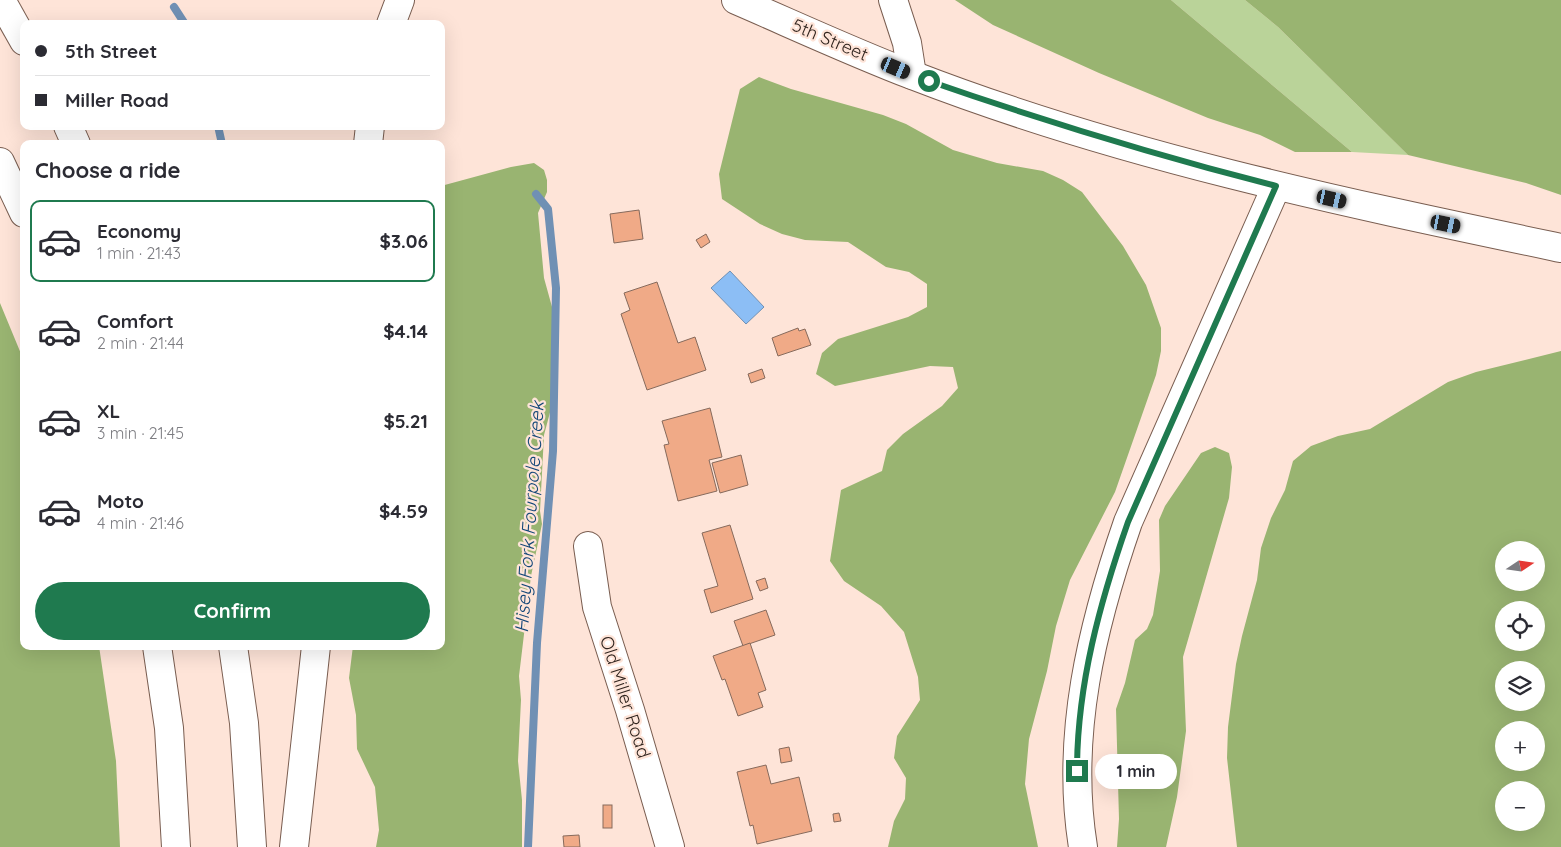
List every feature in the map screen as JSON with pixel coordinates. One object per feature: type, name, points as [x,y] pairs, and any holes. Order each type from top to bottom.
[{"type":"main road","points":[[1,0],[20,34]]},
{"type":"main road","points":[[384,20],[386,0]]},
{"type":"main road","points":[[392,20],[400,0]]},
{"type":"main road","name":"5th Street","points":[[736,0],[912,75],[1048,122],[1166,157],[1276,186],[1561,248]]},
{"type":"main road","points":[[893,0],[907,42],[912,75]]},
{"type":"main road","points":[[0,162],[20,204]]},
{"type":"main road","points":[[1083,847],[1078,800],[1080,718],[1092,646],[1104,595],[1128,522],[1276,186]]},
{"type":"main road","name":"Old Miller Road","points":[[588,546],[597,607],[639,737],[670,847]]},
{"type":"main road","points":[[158,650],[168,728],[176,847]]},
{"type":"main road","points":[[234,650],[244,723],[252,847]]},
{"type":"main road","points":[[294,847],[316,650]]},
{"type":"green space","points":[[955,0],[1171,0],[1352,152],[1295,152],[1260,135],[1208,118],[1099,73],[993,25]]},
{"type":"green space","points":[[1171,0],[1245,0],[1278,27],[1408,155],[1352,152]]},
{"type":"green space","points":[[1245,0],[1561,0],[1561,195],[1526,183],[1408,155],[1278,27]]},
{"type":"green space","points":[[759,77],[791,89],[883,115],[906,124],[953,150],[997,163],[1043,171],[1063,180],[1082,192],[1123,246],[1146,285],[1161,328],[1161,351],[1156,375],[1115,492],[1070,580],[1056,626],[1047,671],[1029,739],[1025,784],[1038,847],[888,847],[894,821],[905,799],[906,778],[894,758],[897,736],[920,700],[918,677],[904,632],[881,606],[844,581],[830,561],[841,490],[882,471],[887,450],[903,434],[942,406],[958,388],[953,367],[930,366],[835,386],[816,374],[822,353],[838,339],[908,317],[927,307],[927,284],[909,272],[886,267],[848,242],[805,240],[782,234],[760,224],[722,199],[719,174],[740,89]]},
{"type":"green space","points":[[534,163],[544,170],[547,180],[547,192],[538,213],[544,278],[557,325],[557,386],[544,435],[540,511],[542,524],[531,576],[519,676],[521,700],[518,761],[522,800],[522,847],[376,847],[379,830],[375,787],[357,749],[356,715],[349,678],[352,650],[445,650],[445,185],[511,167]]},
{"type":"green space","points":[[0,303],[20,351],[20,650],[100,650],[116,761],[120,847],[0,847]]},
{"type":"green space","points":[[1561,351],[1561,847],[1237,847],[1227,758],[1228,727],[1236,664],[1257,580],[1261,548],[1271,518],[1285,490],[1293,461],[1311,446],[1338,436],[1370,429],[1448,382],[1476,372]]},
{"type":"green space","points":[[1215,447],[1229,453],[1232,467],[1229,498],[1183,657],[1186,731],[1177,797],[1166,847],[1117,847],[1119,819],[1116,709],[1125,683],[1135,640],[1147,629],[1153,615],[1160,571],[1159,520],[1165,506],[1201,453]]},
{"type":"water","points":[[730,271],[764,307],[746,324],[711,288]]},
{"type":"building","points":[[639,210],[643,239],[614,243],[610,214]]},
{"type":"building","points":[[706,234],[710,242],[701,248],[696,240]]},
{"type":"building","points":[[657,282],[678,343],[695,337],[706,370],[647,390],[621,314],[630,310],[624,293]]},
{"type":"building","points":[[798,328],[799,331],[805,329],[811,345],[778,356],[772,338]]},
{"type":"building","points":[[762,369],[765,378],[751,383],[748,374]]},
{"type":"building","points":[[710,408],[722,457],[709,460],[717,491],[678,501],[664,445],[669,444],[662,421]]},
{"type":"building","points":[[741,455],[748,485],[720,493],[712,463]]},
{"type":"building","points":[[730,525],[753,599],[711,613],[704,590],[718,586],[702,533]]},
{"type":"building","points":[[765,578],[768,588],[760,591],[756,581]]},
{"type":"building","points":[[766,610],[775,635],[743,646],[734,621]]},
{"type":"building","points":[[750,643],[766,690],[758,693],[763,707],[738,716],[725,679],[722,680],[713,656]]},
{"type":"building","points":[[789,747],[792,761],[781,763],[779,749]]},
{"type":"building","points":[[766,765],[771,784],[799,777],[812,831],[757,844],[753,825],[750,826],[737,772]]},
{"type":"building","points":[[603,805],[612,805],[612,828],[603,828]]},
{"type":"building","points":[[839,813],[841,821],[834,822],[833,814]]},
{"type":"building","points":[[579,835],[580,847],[564,847],[563,836]]},
{"type":"waterway","name":"Hisey Fork Fourpole Creek","points":[[174,7],[182,20]]},
{"type":"waterway","name":"Hisey Fork Fourpole Creek","points":[[219,130],[221,140]]},
{"type":"waterway","name":"Hisey Fork Fourpole Creek","points":[[528,847],[537,643],[553,451],[556,288],[548,209],[536,194]]},
{"type":"route","points":[[929,81],[1048,122],[1166,157],[1276,186],[1128,522],[1111,572],[1092,646],[1080,718],[1077,771]]}]
